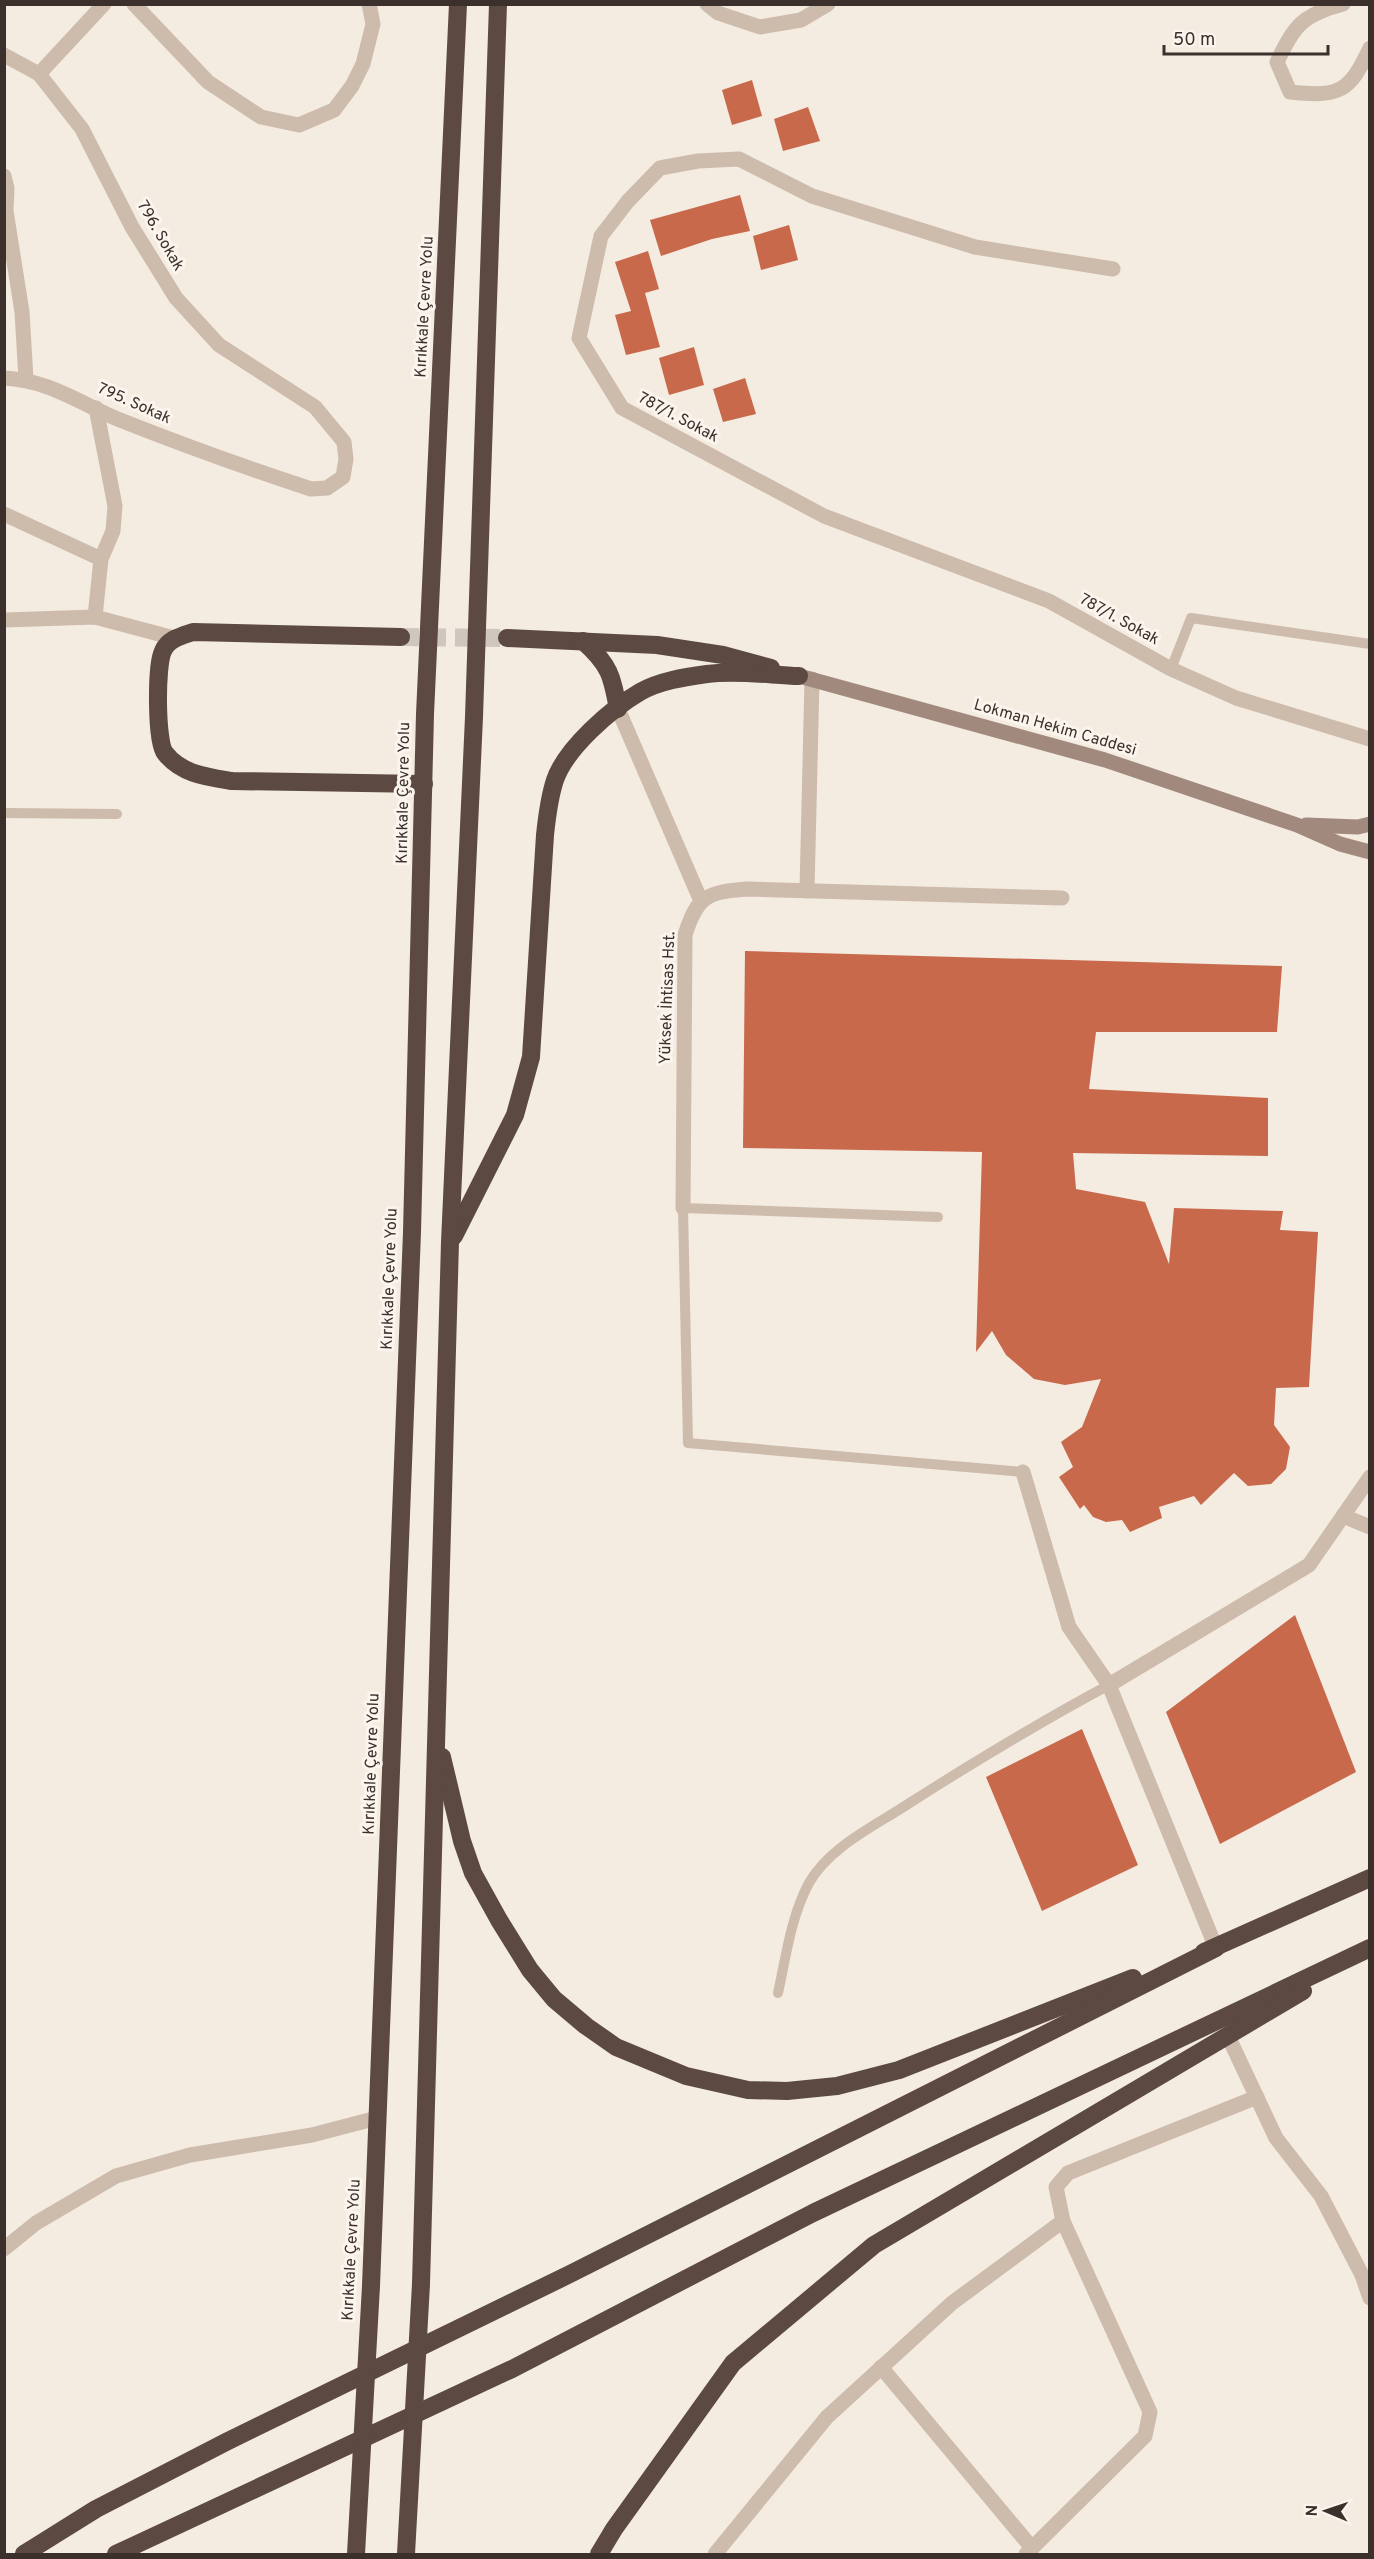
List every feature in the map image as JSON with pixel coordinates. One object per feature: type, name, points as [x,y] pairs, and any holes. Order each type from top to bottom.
[{"type":"highway","name":"Kırıkkale Çevre Yolu","points":[[356,2554],[371,2286],[412,1232],[424,784],[458,4]]},
{"type":"highway","points":[[406,2554],[421,2284],[450,1242],[474,729],[498,4]]},
{"type":"highway","points":[[401,637],[193,632],[174,638],[162,652],[159,725],[163,751],[179,767],[206,777],[232,781],[424,784]]},
{"type":"highway","points":[[507,638],[688,649],[723,655],[805,677]]},
{"type":"highway","points":[[583,641],[601,657],[612,677],[618,709]]},
{"type":"highway","points":[[450,1242],[515,1115],[531,1057],[545,835],[556,778],[570,752],[593,728],[641,692],[674,680],[710,674],[805,677]]},
{"type":"highway","points":[[436,1734],[462,1841],[473,1873],[530,1970],[554,1999],[616,2047],[686,2076],[748,2091],[787,2091],[837,2086],[900,2070],[1053,2008],[1216,1948]]},
{"type":"highway","points":[[24,2554],[96,2509],[228,2440],[570,2274],[1216,1948],[1370,1878]]},
{"type":"highway","points":[[599,2554],[614,2529],[733,2363],[874,2245],[1370,1950]]},
{"type":"highway","points":[[116,2554],[512,2369],[813,2213],[1370,1950]]},
{"type":"street","points":[[39,74],[104,4]]},
{"type":"street","points":[[134,4],[208,82],[261,117],[299,125],[334,110],[352,86],[363,64],[373,24],[369,4]]},
{"type":"street","points":[[707,4],[718,13],[760,27],[801,20],[828,4]]},
{"type":"street","points":[[1343,4],[1321,10],[1294,29],[1278,62],[1290,92],[1315,94],[1337,91],[1357,75],[1370,48]]},
{"type":"street","name":"796. Sokak","points":[[4,56],[39,74],[82,129],[132,227],[176,298],[219,345],[315,407]]},
{"type":"street","name":"787/1. Sokak","points":[[1113,269],[975,247],[812,196],[739,159],[698,161],[660,168],[628,201],[602,236],[579,338],[622,408],[824,516],[1049,601],[1171,669],[1236,698],[1370,739]]},
{"type":"street","points":[[4,176],[7,188],[5,211],[22,312],[26,379]]},
{"type":"street","name":"795. Sokak","points":[[4,378],[26,379],[223,459],[311,489],[327,488],[343,477],[346,459],[344,442],[315,407]]},
{"type":"street","points":[[95,617],[101,559],[113,531],[115,506],[96,408]]},
{"type":"street","points":[[4,514],[101,559]]},
{"type":"street","points":[[4,620],[95,617],[174,638]]},
{"type":"street","points":[[805,677],[807,891]]},
{"type":"street","name":"Lokman Hekim Caddesi","points":[[805,677],[1105,760],[1297,825]]},
{"type":"street","points":[[618,709],[701,901],[723,891],[747,889],[1062,898]]},
{"type":"street","points":[[1297,825],[1349,827],[1370,824]]},
{"type":"street","points":[[1297,825],[1340,844],[1370,852]]},
{"type":"street","name":"Yüksek İhtisas Hst.","points":[[682,1208],[685,935],[693,910],[701,901]]},
{"type":"street","points":[[1023,1473],[1069,1628],[1109,1685],[1216,1948]]},
{"type":"street","points":[[1109,1685],[1309,1565],[1370,1477]]},
{"type":"street","points":[[1343,1516],[1370,1527]]},
{"type":"street","points":[[1228,2036],[1276,2138],[1321,2196],[1366,2279],[1370,2298]]},
{"type":"street","points":[[882,2367],[1029,2551],[1145,2436],[1150,2412],[1063,2221],[1056,2187],[1068,2173],[1257,2097]]},
{"type":"street","points":[[4,2249],[36,2223],[116,2176],[190,2155],[312,2135],[377,2118]]},
{"type":"street","points":[[715,2554],[827,2416],[952,2303],[1063,2221]]},
{"type":"lane","points":[[1171,669],[1191,618],[1370,644]]},
{"type":"lane","points":[[4,813],[117,814]]},
{"type":"lane","points":[[938,1217],[682,1208],[688,1443],[1023,1473]]},
{"type":"lane","points":[[778,1993],[795,1917],[809,1883],[826,1862],[855,1838],[1033,1726],[1109,1685]]},
{"type":"building","points":[[752,80],[762,116],[732,125],[722,90]]},
{"type":"building","points":[[808,107],[820,141],[783,151],[774,119]]},
{"type":"building","points":[[740,195],[750,231],[712,239],[661,256],[650,220]]},
{"type":"building","points":[[789,225],[798,260],[761,270],[753,236]]},
{"type":"building","points":[[648,251],[659,289],[645,293],[660,347],[626,355],[615,315],[631,311],[615,262]]},
{"type":"building","points":[[694,347],[704,385],[669,395],[659,358]]},
{"type":"building","points":[[745,378],[756,414],[723,422],[713,389]]},
{"type":"building","points":[[745,951],[1282,966],[1277,1032],[1096,1032],[1089,1089],[1268,1098],[1268,1156],[1073,1153],[1076,1189],[1145,1202],[1169,1264],[1174,1208],[1283,1211],[1280,1230],[1318,1232],[1309,1387],[1276,1388],[1274,1425],[1290,1447],[1286,1469],[1271,1484],[1248,1486],[1234,1473],[1201,1505],[1194,1496],[1159,1507],[1162,1518],[1130,1532],[1122,1520],[1106,1522],[1093,1517],[1084,1505],[1080,1509],[1059,1477],[1073,1467],[1061,1442],[1082,1427],[1101,1379],[1065,1385],[1034,1379],[1006,1355],[992,1331],[976,1352],[982,1152],[743,1148]]},
{"type":"building","points":[[1295,1615],[1356,1772],[1220,1844],[1166,1712]]},
{"type":"building","points":[[1082,1729],[1138,1865],[1042,1911],[986,1777]]},
{"type":"tunnel","points":[[401,637],[507,638]]}]
